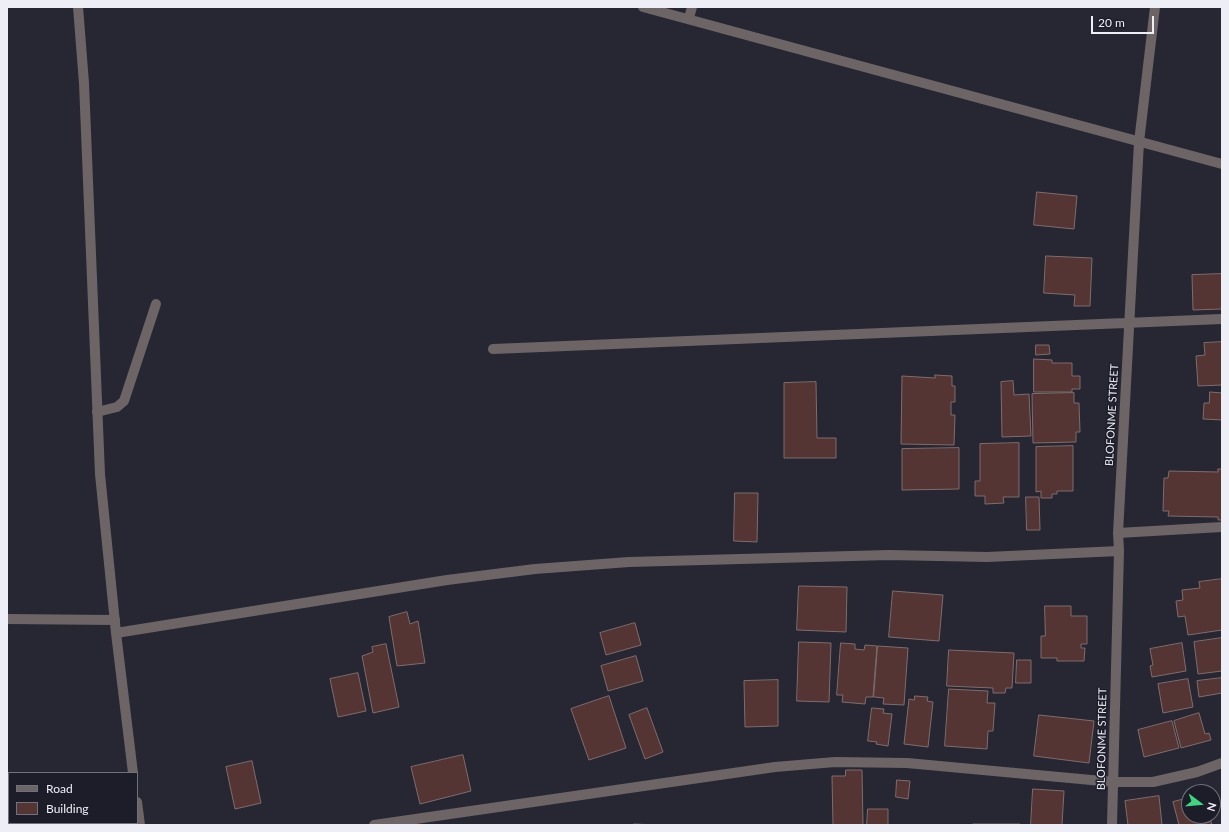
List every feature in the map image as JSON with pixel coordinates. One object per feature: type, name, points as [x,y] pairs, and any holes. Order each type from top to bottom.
[{"type":"street","points":[[78,7],[84,91],[100,474],[116,633],[133,772]]},
{"type":"street","points":[[643,7],[689,18],[1222,164]]},
{"type":"street","points":[[689,18],[692,7]]},
{"type":"street","name":"BLOFONME STREET","points":[[1112,825],[1119,552],[1118,533],[1129,321],[1139,142],[1155,7]]},
{"type":"street","points":[[98,412],[116,407],[124,401],[156,304]]},
{"type":"street","points":[[493,349],[1222,318]]},
{"type":"street","points":[[1118,533],[1222,527]]},
{"type":"street","points":[[116,633],[447,580],[535,569],[637,562],[889,555],[987,557],[1119,552]]},
{"type":"street","points":[[7,619],[115,620]]},
{"type":"street","points":[[374,825],[775,767],[835,762],[907,763],[1113,782],[1153,782],[1197,772],[1222,763]]},
{"type":"street","points":[[138,810],[140,825]]},
{"type":"building","points":[[1037,192],[1077,196],[1074,229],[1034,225]]},
{"type":"building","points":[[1046,256],[1092,258],[1090,306],[1074,306],[1075,295],[1044,293]]},
{"type":"building","points":[[1222,274],[1222,309],[1193,310],[1192,275]]},
{"type":"building","points":[[1222,342],[1222,385],[1198,386],[1196,356],[1205,355],[1204,343]]},
{"type":"building","points":[[1036,345],[1049,345],[1050,354],[1036,355]]},
{"type":"building","points":[[1034,359],[1052,360],[1052,363],[1072,363],[1072,376],[1080,376],[1080,389],[1072,389],[1072,392],[1034,392]]},
{"type":"building","points":[[935,375],[952,376],[952,386],[955,386],[955,402],[951,402],[951,415],[955,415],[954,445],[901,444],[902,376],[935,378]]},
{"type":"building","points":[[1013,381],[1014,395],[1029,394],[1031,436],[1002,437],[1001,382]]},
{"type":"building","points":[[816,382],[817,438],[836,438],[836,458],[784,458],[784,383]]},
{"type":"building","points":[[1210,392],[1222,393],[1222,420],[1203,419],[1204,403],[1209,403]]},
{"type":"building","points":[[1074,393],[1074,403],[1079,403],[1080,432],[1076,432],[1076,442],[1033,443],[1032,394]]},
{"type":"building","points":[[1019,443],[1019,497],[1003,497],[1004,503],[985,504],[985,496],[975,496],[975,481],[980,481],[980,444]]},
{"type":"building","points":[[1073,446],[1073,491],[1057,491],[1057,494],[1052,494],[1052,498],[1041,498],[1041,491],[1036,492],[1036,447]]},
{"type":"building","points":[[959,448],[959,489],[902,490],[902,449]]},
{"type":"building","points":[[1218,469],[1222,469],[1222,520],[1218,520],[1218,517],[1168,516],[1169,511],[1163,511],[1164,478],[1168,478],[1169,471],[1218,472]]},
{"type":"building","points":[[735,493],[758,493],[757,542],[734,541]]},
{"type":"building","points":[[1026,497],[1039,497],[1040,530],[1027,530]]},
{"type":"building","points":[[1222,579],[1222,630],[1188,635],[1185,616],[1178,617],[1176,601],[1183,600],[1182,590],[1200,588],[1199,582]]},
{"type":"building","points":[[799,586],[847,587],[846,632],[797,630]]},
{"type":"building","points":[[893,591],[943,595],[939,641],[889,637]]},
{"type":"building","points":[[1045,606],[1071,606],[1071,616],[1087,616],[1087,644],[1081,644],[1081,648],[1085,648],[1084,661],[1057,661],[1057,658],[1041,658],[1041,636],[1045,636]]},
{"type":"building","points":[[407,612],[410,624],[418,621],[425,663],[397,666],[389,617]]},
{"type":"building","points":[[635,623],[641,645],[606,655],[600,633]]},
{"type":"building","points":[[1222,638],[1222,671],[1198,674],[1194,642]]},
{"type":"building","points":[[799,642],[831,643],[829,702],[797,701]]},
{"type":"building","points":[[841,643],[855,644],[855,649],[864,650],[865,645],[877,646],[873,697],[866,697],[865,704],[842,702],[843,695],[837,695]]},
{"type":"building","points":[[1182,643],[1186,671],[1152,677],[1150,666],[1153,665],[1150,649]]},
{"type":"building","points":[[386,644],[399,707],[373,713],[362,656],[373,652],[372,647]]},
{"type":"building","points":[[878,646],[908,648],[904,705],[883,704],[884,698],[874,697]]},
{"type":"building","points":[[949,650],[1014,653],[1012,688],[1006,688],[1005,693],[993,693],[993,688],[947,686]]},
{"type":"building","points":[[636,656],[643,681],[608,691],[601,666]]},
{"type":"building","points":[[1017,660],[1031,660],[1031,683],[1016,683]]},
{"type":"building","points":[[358,673],[366,711],[338,717],[330,679]]},
{"type":"building","points":[[1222,678],[1222,693],[1199,697],[1197,681]]},
{"type":"building","points":[[1188,679],[1193,707],[1163,713],[1158,684]]},
{"type":"building","points":[[778,680],[778,726],[745,727],[744,681]]},
{"type":"building","points":[[949,689],[988,691],[987,703],[995,703],[993,731],[988,731],[987,749],[945,746]]},
{"type":"building","points":[[609,696],[626,748],[589,760],[571,709]]},
{"type":"building","points":[[915,696],[928,697],[927,701],[933,702],[928,747],[904,744],[909,699],[914,700]]},
{"type":"building","points":[[647,708],[663,752],[645,759],[629,715]]},
{"type":"building","points":[[872,708],[884,709],[883,713],[892,714],[888,746],[876,744],[877,742],[868,741]]},
{"type":"building","points":[[1199,713],[1205,734],[1209,733],[1211,740],[1181,748],[1174,721]]},
{"type":"building","points":[[1039,715],[1094,721],[1089,763],[1034,756]]},
{"type":"building","points":[[1172,721],[1179,748],[1144,757],[1138,730]]},
{"type":"building","points":[[463,755],[471,791],[420,804],[411,767]]},
{"type":"building","points":[[252,761],[261,803],[235,809],[226,767]]},
{"type":"building","points":[[846,770],[862,770],[863,825],[833,825],[832,776],[845,776]]},
{"type":"building","points":[[897,780],[910,781],[908,799],[896,797]]},
{"type":"building","points":[[1033,789],[1064,791],[1062,825],[1031,825]]},
{"type":"building","points":[[1159,796],[1162,825],[1128,825],[1125,801]]},
{"type":"building","points":[[1181,800],[1181,824],[1212,825],[1179,825],[1173,802]]},
{"type":"building","points":[[868,809],[888,809],[888,825],[867,825]]},
{"type":"building","points":[[25,824],[106,824],[97,825]]},
{"type":"building","points":[[634,824],[657,825],[634,825]]},
{"type":"building","points":[[1020,824],[1020,825],[973,825]]}]
